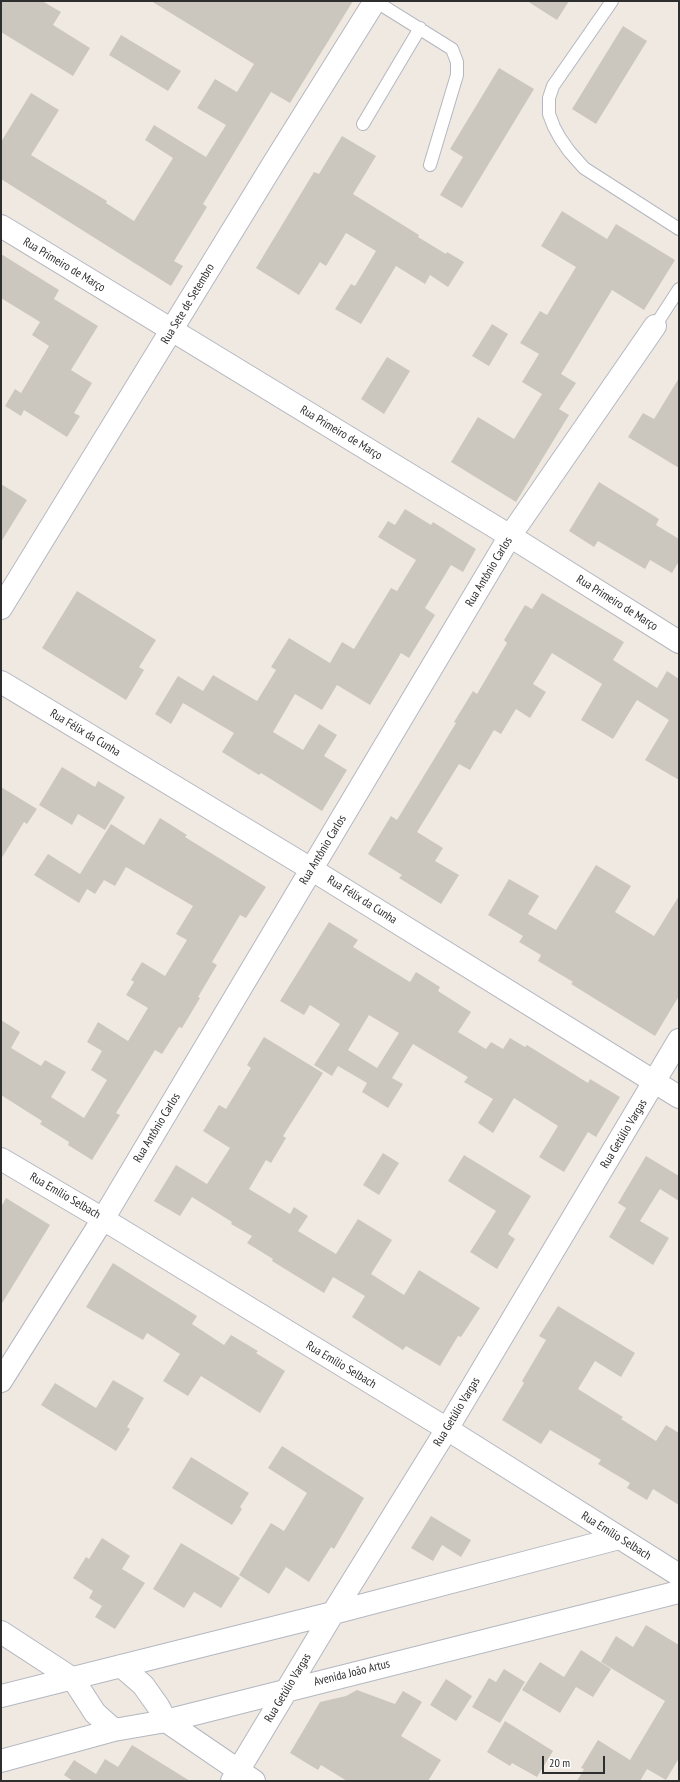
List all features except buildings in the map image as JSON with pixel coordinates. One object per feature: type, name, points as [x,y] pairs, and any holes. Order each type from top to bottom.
[{"type":"street","name":"Rua Sete de Setembro","points":[[1,608],[375,1]]},
{"type":"street","name":"Rua Primeiro de Março","points":[[1,226],[510,536],[679,642]]},
{"type":"street","name":"Rua Antônio Carlos","points":[[1,1381],[103,1219],[510,536],[655,326]]},
{"type":"street","name":"Rua Félix da Cunha","points":[[1,682],[311,869],[679,1097]]},
{"type":"street","name":"Rua Getúlio Vargas","points":[[241,1778],[288,1689],[332,1613],[446,1429],[679,1040]]},
{"type":"street","name":"Rua Emílio Selbach","points":[[1,1159],[103,1219],[446,1429],[679,1575]]},
{"type":"street","points":[[1,1696],[332,1613],[619,1538]]},
{"type":"street","name":"Avenida João Artus","points":[[1,1761],[114,1730],[166,1721],[288,1689],[679,1592]]},
{"type":"street","points":[[1,1632],[73,1679],[95,1713],[114,1730]]},
{"type":"street","points":[[121,1666],[143,1685],[158,1706],[166,1721],[241,1778]]},
{"type":"lane","points":[[375,1],[452,49],[457,62],[457,75],[430,165]]},
{"type":"lane","points":[[612,1],[553,86],[549,98],[549,114],[554,127],[565,144],[584,168],[679,229]]},
{"type":"lane","points":[[363,124],[420,28]]},
{"type":"lane","points":[[655,326],[679,289]]}]
